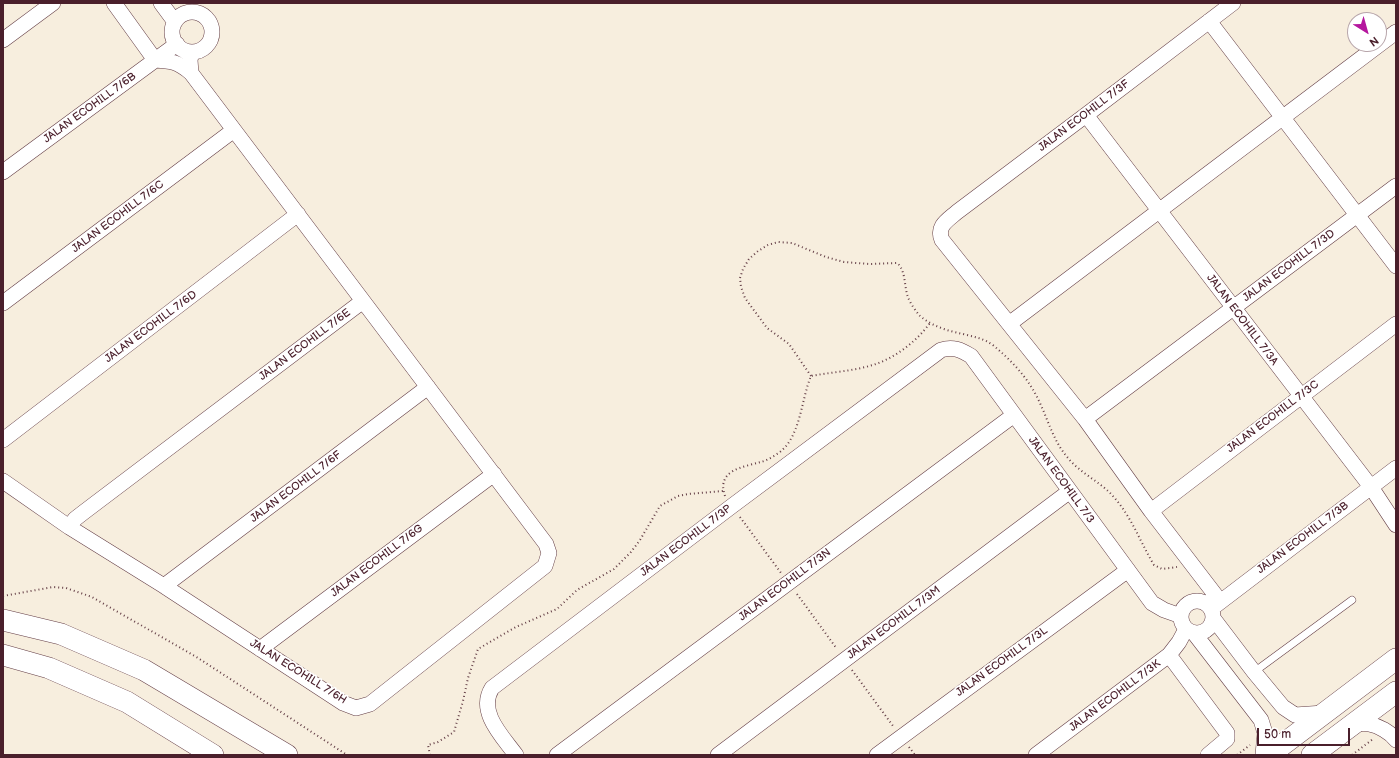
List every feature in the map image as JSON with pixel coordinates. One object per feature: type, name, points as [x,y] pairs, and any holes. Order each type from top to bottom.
[{"type":"street","points":[[3,40],[53,3]]},
{"type":"street","points":[[114,3],[155,60],[176,63],[191,73],[494,474]]},
{"type":"street","points":[[161,3],[175,22]]},
{"type":"street","name":"JALAN ECOHILL 7/3F","points":[[1009,324],[942,240],[940,228],[958,212],[1233,3]]},
{"type":"street","points":[[186,7],[202,14],[211,22],[213,29],[207,46],[201,50],[192,52],[183,50],[177,44],[172,34],[172,28],[175,22],[186,7]]},
{"type":"street","points":[[1209,21],[1396,266]]},
{"type":"street","points":[[1324,713],[1295,715],[1283,707],[1254,672],[1151,511],[1085,419],[1009,324],[1396,32]]},
{"type":"street","name":"JALAN ECOHILL 7/6B","points":[[3,172],[177,44]]},
{"type":"street","points":[[191,73],[190,60],[192,52]]},
{"type":"street","name":"JALAN ECOHILL 7/3A","points":[[1086,115],[1371,487],[1396,525]]},
{"type":"street","name":"JALAN ECOHILL 7/6C","points":[[3,303],[234,130]]},
{"type":"street","name":"JALAN ECOHILL 7/3D","points":[[1085,419],[1396,186]]},
{"type":"street","name":"JALAN ECOHILL 7/6D","points":[[3,440],[298,214]]},
{"type":"street","name":"JALAN ECOHILL 7/6E","points":[[69,527],[75,519],[84,512],[363,301]]},
{"type":"street","name":"JALAN ECOHILL 7/3C","points":[[1151,511],[1396,324]]},
{"type":"street","name":"JALAN ECOHILL 7/3","points":[[941,350],[949,348],[955,349],[965,352],[971,356],[1152,603],[1187,626]]},
{"type":"street","name":"JALAN ECOHILL 7/3P","points":[[516,755],[492,722],[489,712],[488,695],[492,688],[941,350]]},
{"type":"street","name":"JALAN ECOHILL 7/6F","points":[[164,586],[428,387]]},
{"type":"street","name":"JALAN ECOHILL 7/3N","points":[[557,755],[1014,415]]},
{"type":"street","name":"JALAN ECOHILL 7/3B","points":[[1215,609],[1396,468]]},
{"type":"street","name":"JALAN ECOHILL 7/6H","points":[[69,527],[164,586],[343,703],[356,708],[370,704],[544,566],[549,553],[546,544],[494,474]]},
{"type":"street","name":"JALAN ECOHILL 7/6G","points":[[260,649],[494,474]]},
{"type":"street","points":[[3,481],[69,527]]},
{"type":"street","name":"JALAN ECOHILL 7/3M","points":[[718,755],[1070,491]]},
{"type":"street","name":"JALAN ECOHILL 7/3L","points":[[877,755],[1128,570]]},
{"type":"street","points":[[1215,609],[1203,602],[1193,602],[1184,607],[1187,626],[1261,720],[1265,733],[1263,755]]},
{"type":"street","points":[[1187,626],[1203,633],[1210,627],[1215,609]]},
{"type":"street","points":[[3,620],[61,634],[144,670],[288,755]]},
{"type":"street","name":"JALAN ECOHILL 7/3K","points":[[1036,755],[1169,655],[1179,642],[1187,626]]},
{"type":"street","points":[[1169,655],[1227,733],[1228,739],[1208,755]]},
{"type":"street","points":[[3,656],[49,668],[127,702],[213,755]]},
{"type":"street","points":[[1269,755],[1396,659]]},
{"type":"street","points":[[1312,755],[1396,692]]},
{"type":"street","points":[[1353,724],[1369,724],[1384,730],[1392,735],[1396,740]]},
{"type":"lane","points":[[1254,672],[1352,600]]},
{"type":"path","points":[[915,755],[731,507],[723,491],[723,483],[727,475],[734,470],[772,457],[789,442],[803,406],[811,376],[881,362],[893,356],[911,343],[930,323]]},
{"type":"path","points":[[430,755],[428,746],[438,742],[454,732],[468,678],[478,649],[516,627],[557,609],[577,590],[614,569],[632,552],[660,506],[678,496],[723,491]]},
{"type":"path","points":[[3,596],[53,587],[66,588],[92,598],[198,658],[347,755]]},
{"type":"path","points":[[1352,755],[1384,730]]}]
